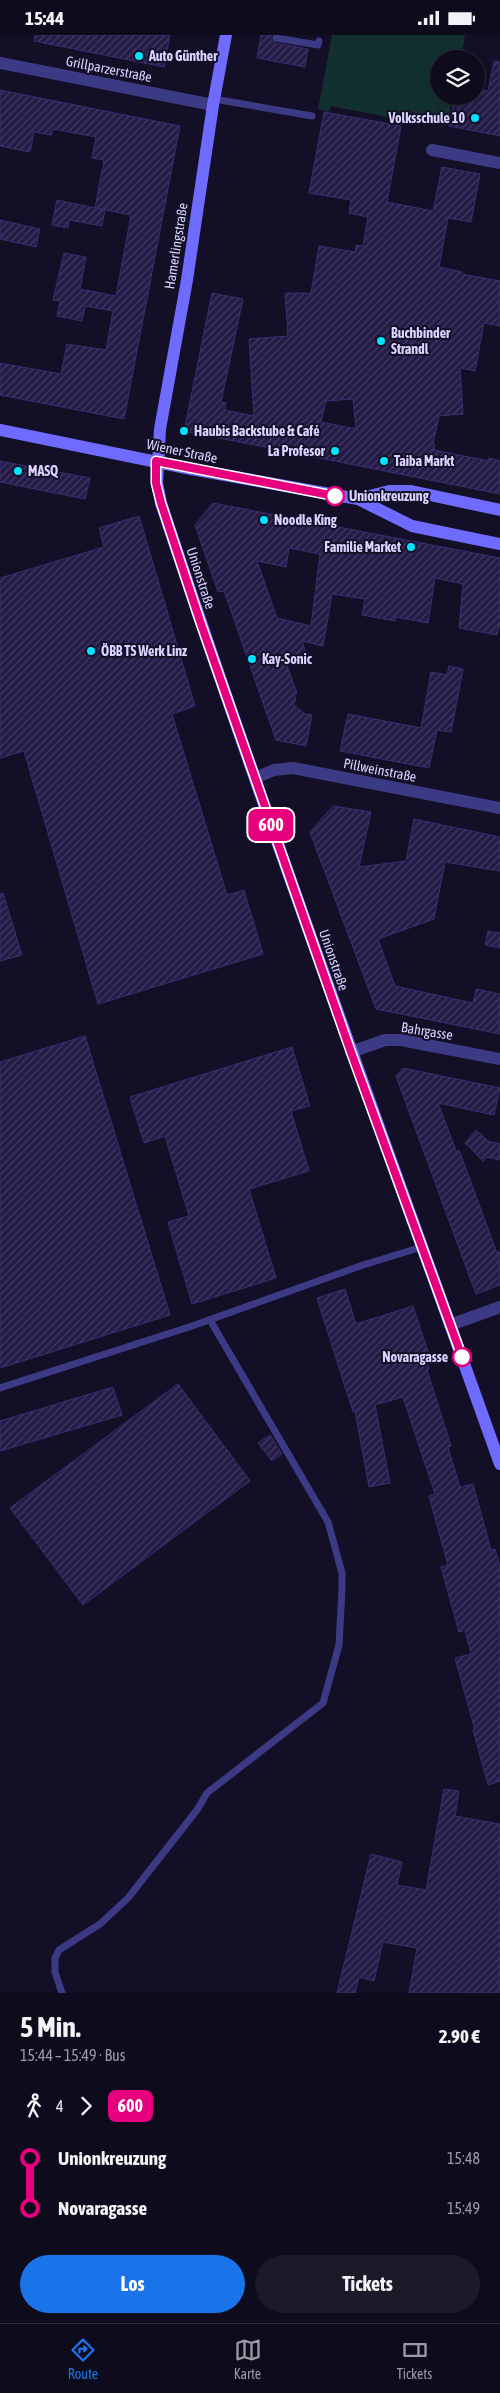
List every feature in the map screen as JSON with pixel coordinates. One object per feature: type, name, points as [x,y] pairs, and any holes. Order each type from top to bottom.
[{"type":"main road","name":"Hamerlingstraße","points":[[156,461],[187,280],[213,102],[226,35]]},
{"type":"main road","name":"Wiener Straße","points":[[0,430],[358,499],[412,526],[500,544]]},
{"type":"main road","name":"Unionstraße","points":[[156,461],[156,483],[161,503],[255,778],[351,1052],[500,1464]]},
{"type":"main road","name":"Wiener Straße","points":[[358,499],[389,491],[411,491],[500,510]]},
{"type":"street","name":"Grillparzerstraße","points":[[0,63],[213,102]]},
{"type":"street","points":[[432,150],[500,163]]},
{"type":"street","name":"Pillweinstraße","points":[[255,778],[274,771],[292,768],[500,808]]},
{"type":"street","name":"Bahrgasse","points":[[351,1052],[386,1040],[401,1040],[500,1059]]},
{"type":"street","points":[[450,1325],[500,1307]]},
{"type":"lane","points":[[277,35],[276,38],[318,45],[319,41]]},
{"type":"lane","points":[[213,102],[312,116]]},
{"type":"lane","points":[[0,1388],[210,1320],[363,1265],[422,1247]]},
{"type":"lane","points":[[62,1993],[55,1972],[55,1958],[59,1950],[100,1924],[128,1898],[197,1810],[207,1793],[323,1703],[339,1645],[342,1573],[328,1522],[210,1320]]},
{"type":"green space","points":[[332,35],[465,35],[462,50],[430,50],[430,105],[451,105],[448,121],[415,114],[413,122],[331,106],[329,112],[318,109]]},
{"type":"building","name":"Auto Günther","points":[[35,35],[170,35],[164,67],[34,41]]},
{"type":"building","points":[[261,35],[271,35],[271,40],[275,43],[308,49],[305,67],[257,58]]},
{"type":"building","name":"Volksschule 10","points":[[494,61],[500,62],[500,136],[449,126],[453,105],[485,105],[485,90],[488,91]]},
{"type":"building","points":[[0,90],[180,126],[124,419],[0,395],[0,363],[61,374],[67,344],[106,350],[113,311],[85,306],[82,321],[57,316],[60,301],[53,300],[64,253],[86,257],[80,289],[116,296],[131,215],[95,208],[104,160],[92,158],[96,137],[53,129],[51,135],[34,132],[30,152],[0,146]]},
{"type":"building","points":[[324,112],[401,126],[387,202],[433,211],[442,167],[480,174],[471,222],[448,218],[439,267],[462,272],[462,274],[500,281],[500,326],[484,323],[475,371],[460,368],[463,414],[439,416],[433,444],[435,445],[434,450],[489,461],[489,458],[500,461],[500,494],[184,431],[212,293],[243,299],[221,402],[226,403],[225,410],[254,416],[249,339],[288,336],[285,293],[311,293],[319,246],[355,252],[356,245],[363,246],[368,217],[349,213],[351,200],[309,193]],"holes":[[[353,399],[356,429],[321,422],[326,401]]]},
{"type":"building","points":[[57,200],[105,210],[102,226],[69,220],[68,228],[52,225]]},
{"type":"building","points":[[0,220],[40,229],[36,247],[0,239]]},
{"type":"building","points":[[0,461],[90,478],[85,499],[0,482]]},
{"type":"building","points":[[213,503],[500,558],[500,623],[497,635],[459,628],[463,584],[435,578],[428,623],[396,617],[395,621],[362,615],[365,599],[332,594],[323,646],[302,641],[307,656],[286,663],[297,693],[294,694],[296,700],[293,704],[305,714],[312,715],[306,746],[276,740],[224,591],[218,592],[195,525]],"holes":[[[289,548],[320,554],[311,626],[277,618],[257,561],[286,567]]]},
{"type":"building","points":[[139,516],[195,706],[172,714],[227,895],[244,890],[263,954],[98,1004],[24,751],[0,758],[0,578],[104,547],[99,528]]},
{"type":"building","points":[[449,666],[463,669],[451,732],[437,730],[429,768],[340,751],[348,714],[421,728],[431,672],[447,675]]},
{"type":"building","points":[[333,806],[371,812],[359,867],[406,861],[414,819],[500,837],[500,871],[445,862],[434,919],[378,939],[395,986],[473,1003],[476,989],[500,994],[500,1034],[376,1009],[310,832]]},
{"type":"building","points":[[3,893],[22,955],[0,961],[0,894]]},
{"type":"building","points":[[488,931],[500,933],[500,948],[485,945]]},
{"type":"building","points":[[85,1036],[170,1315],[0,1368],[0,1062]]},
{"type":"building","points":[[292,1047],[310,1106],[291,1111],[309,1171],[249,1189],[276,1278],[192,1304],[168,1222],[189,1216],[165,1136],[144,1143],[130,1097]]},
{"type":"building","points":[[403,1068],[500,1088],[494,1115],[438,1103],[457,1153],[459,1150],[497,1253],[500,1252],[500,1285],[476,1294],[396,1076]]},
{"type":"building","points":[[476,1130],[488,1141],[500,1144],[500,1160],[487,1157],[483,1161],[465,1143]]},
{"type":"building","points":[[345,1289],[356,1324],[413,1306],[428,1352],[425,1354],[429,1369],[427,1370],[451,1446],[448,1447],[460,1487],[473,1484],[491,1550],[495,1549],[500,1567],[500,1781],[488,1785],[455,1658],[471,1654],[465,1630],[459,1632],[441,1567],[448,1565],[429,1496],[435,1494],[403,1397],[375,1405],[390,1483],[369,1487],[355,1411],[353,1412],[317,1298]]},
{"type":"building","points":[[178,1384],[250,1481],[83,1605],[10,1508]]},
{"type":"building","points":[[113,1387],[122,1415],[0,1451],[0,1421]]},
{"type":"building","points":[[270,1435],[282,1454],[272,1461],[258,1443]]},
{"type":"building","points":[[444,1789],[459,1791],[455,1816],[500,1824],[500,1993],[409,1993],[417,1948],[383,1942],[374,1981],[359,1977],[355,1993],[337,1993],[371,1854],[402,1862],[397,1885],[426,1890]]},
{"type":"bus line","name":"600","points":[[335,496],[156,461],[156,483],[161,503],[200,621],[351,1052],[462,1357]]},
{"type":"place","name":"Auto Günther","points":[[139,56]]},
{"type":"place","name":"Volksschule 10","points":[[475,118]]},
{"type":"place","name":"Buchbinder Strandl","points":[[381,341]]},
{"type":"place","name":"Haubis Backstube & Café","points":[[184,431]]},
{"type":"place","name":"La Profesor","points":[[335,451]]},
{"type":"place","name":"Taiba Markt","points":[[384,461]]},
{"type":"place","name":"MASQ","points":[[18,471]]},
{"type":"place","name":"Unionkreuzung","points":[[335,496]]},
{"type":"place","name":"Noodle King","points":[[264,520]]},
{"type":"place","name":"Familie Market","points":[[411,547]]},
{"type":"place","name":"ÖBB TS Werk Linz","points":[[91,651]]},
{"type":"place","name":"Kay-Sonic","points":[[252,659]]},
{"type":"place","name":"Novaragasse","points":[[462,1357]]}]
